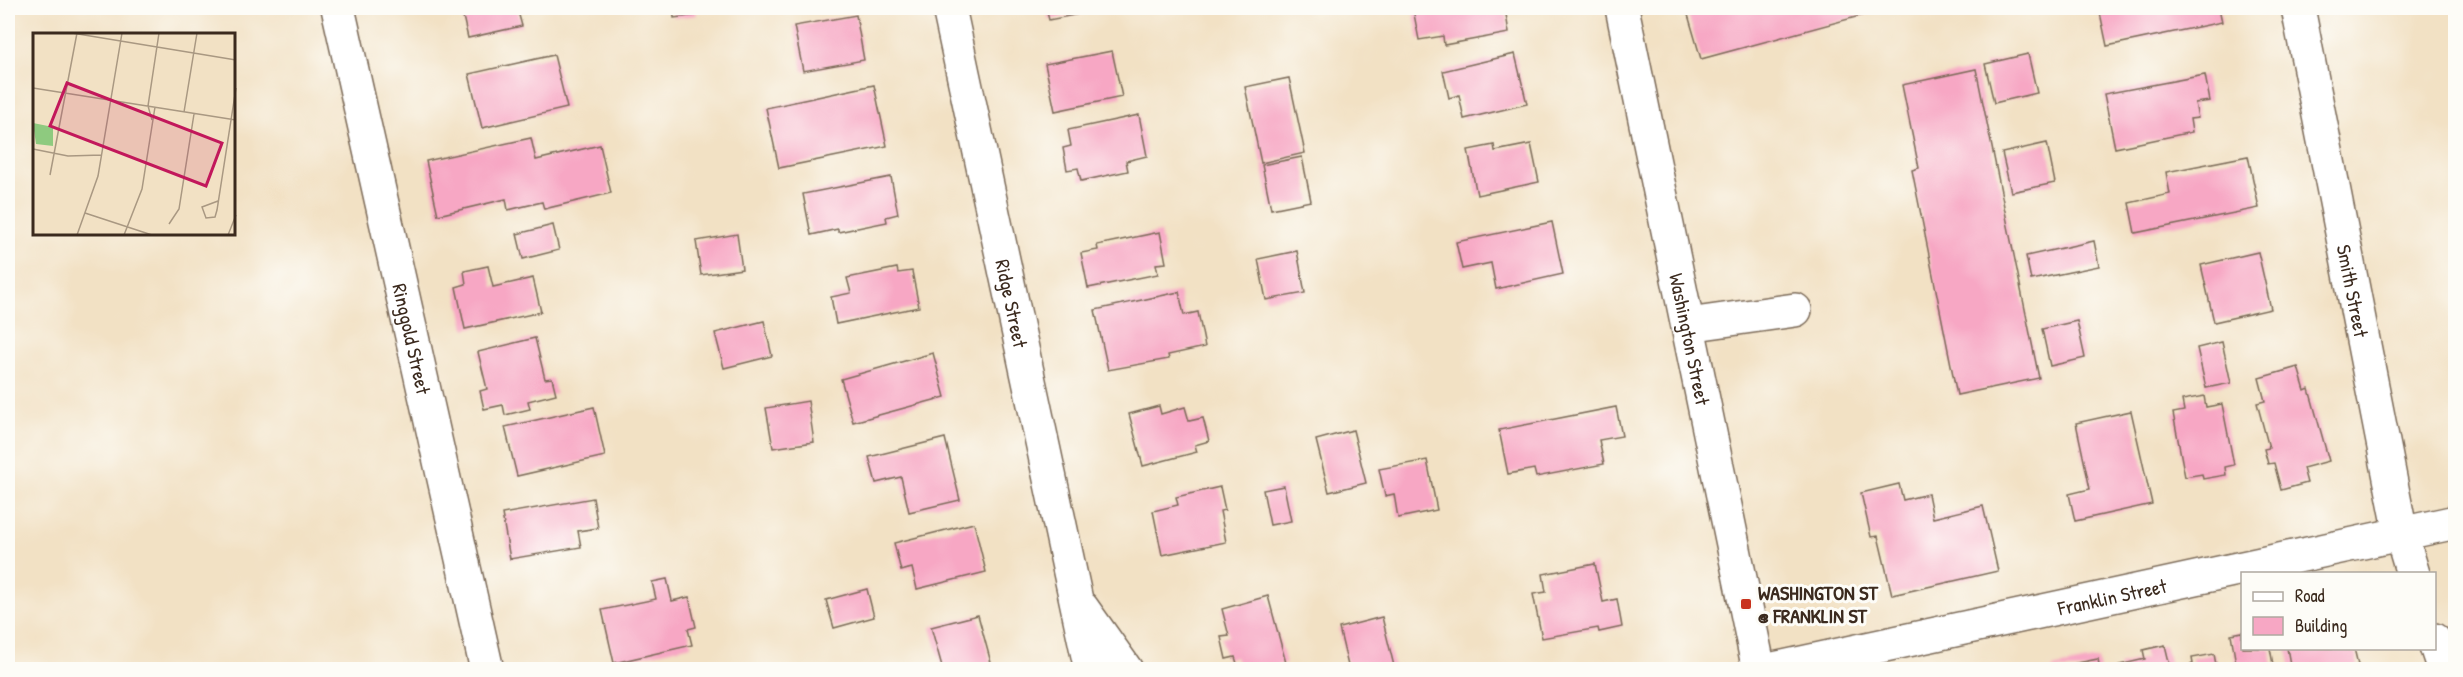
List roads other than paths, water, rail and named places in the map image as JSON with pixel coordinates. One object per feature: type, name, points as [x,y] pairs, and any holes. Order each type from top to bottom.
[{"type":"street","name":"Ringgold Street","points":[[338,8],[487,669]]},
{"type":"street","name":"Ridge Street","points":[[949,8],[1090,669]]},
{"type":"street","name":"Washington Street","points":[[1622,8],[1759,669]]},
{"type":"street","name":"Smith Street","points":[[2298,8],[2401,534],[2414,572]]},
{"type":"street","points":[[1688,325],[1795,310]]},
{"type":"street","name":"Franklin Street","points":[[1769,669],[2456,522]]},
{"type":"street","name":"Ridge Street","points":[[1074,597],[1126,669]]},
{"type":"street","points":[[2436,646],[2444,669]]},
{"type":"place","name":"WASHINGTON ST @ FRANKLIN ST","points":[[1746,604]]}]
